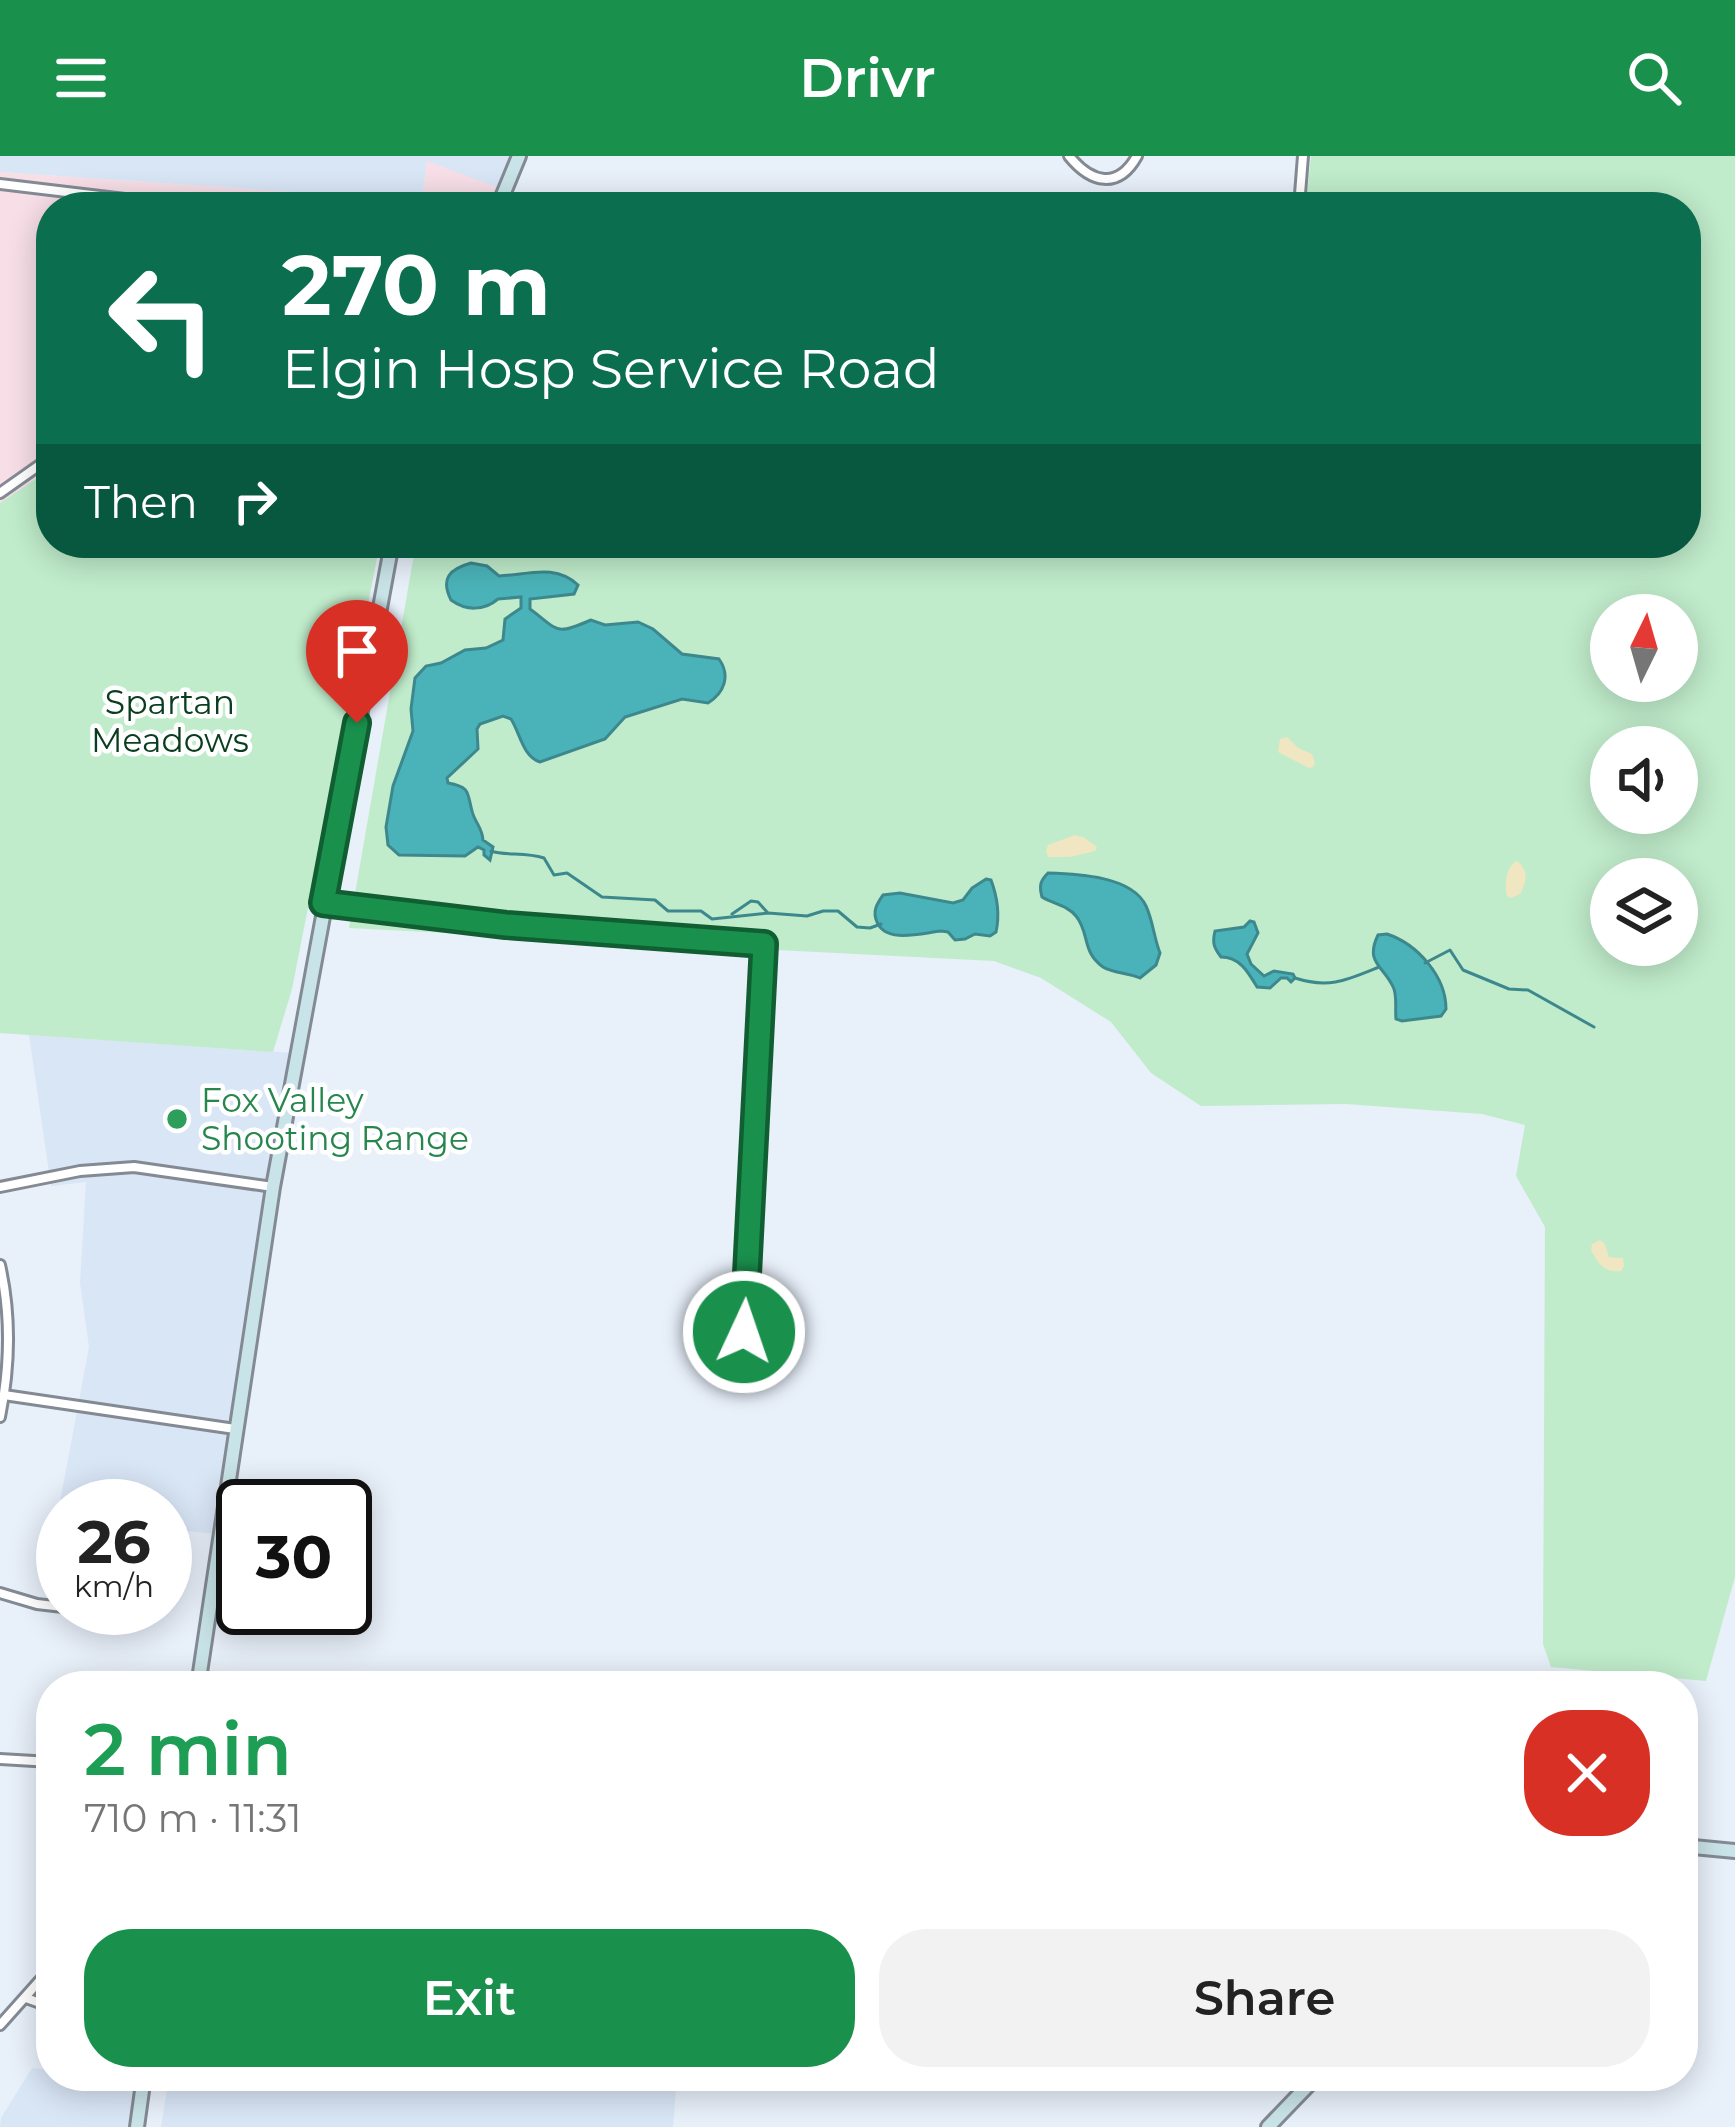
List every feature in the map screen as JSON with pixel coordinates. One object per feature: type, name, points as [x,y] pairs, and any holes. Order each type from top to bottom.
[{"type":"main road","points":[[504,192],[519,156]]},
{"type":"main road","points":[[199,1671],[272,1187],[389,558]]},
{"type":"main road","points":[[1698,1848],[1735,1851]]},
{"type":"main road","points":[[137,2127],[142,2091]]},
{"type":"main road","points":[[1268,2127],[1303,2091]]},
{"type":"street","points":[[1070,156],[1094,178],[1121,175],[1137,156]]},
{"type":"street","points":[[1300,192],[1303,156]]},
{"type":"street","points":[[0,184],[67,192]]},
{"type":"street","points":[[0,493],[36,468]]},
{"type":"street","points":[[323,903],[506,925],[764,944],[744,1332],[752,1356],[777,1364]]},
{"type":"street","points":[[0,1187],[74,1172],[134,1167],[272,1187]]},
{"type":"street","points":[[0,1265],[7,1324],[0,1417]]},
{"type":"street","points":[[4,1395],[235,1429]]},
{"type":"street","points":[[0,1593],[36,1604]]},
{"type":"street","points":[[0,1759],[36,1761]]},
{"type":"street","points":[[0,2025],[36,1986]]},
{"type":"street","points":[[26,1998],[36,2002]]},
{"type":"shaded area","points":[[0,156],[517,156],[502,189],[427,162],[423,192],[291,192],[0,172]]},
{"type":"shaded area","points":[[427,161],[502,189],[501,192],[423,192]]},
{"type":"shaded area","points":[[0,172],[291,192],[36,192],[36,484],[0,507]]},
{"type":"shaded area","points":[[29,1035],[293,1053],[226,1479],[216,1479],[216,1534],[192,1532],[192,1479],[64,1479],[89,1347],[80,1283],[86,1182],[51,1186]]},
{"type":"shaded area","points":[[32,2068],[36,2068],[36,2091],[139,2091],[134,2127],[0,2127]]},
{"type":"shaded area","points":[[167,2091],[676,2091],[673,2127],[161,2127]]},
{"type":"green space","points":[[1311,156],[1735,156],[1735,1577],[1706,1681],[1698,1680],[1698,1671],[1551,1667],[1543,1644],[1545,1227],[1516,1176],[1525,1125],[1482,1114],[1346,1104],[1201,1106],[1151,1073],[1111,1022],[1041,978],[994,961],[349,928],[413,558],[1701,558],[1701,192],[1307,192]]},
{"type":"green space","name":"Spartan Meadows","points":[[36,479],[36,558],[377,558],[292,989],[273,1052],[0,1033],[0,503]]},
{"type":"sand","points":[[1287,737],[1312,754],[1313,767],[1278,752],[1280,739]]},
{"type":"sand","points":[[1075,835],[1097,847],[1095,851],[1048,857],[1048,845]]},
{"type":"sand","points":[[1517,861],[1524,868],[1525,881],[1520,894],[1511,898],[1506,892],[1507,876]]},
{"type":"sand","points":[[1600,1240],[1609,1257],[1623,1258],[1621,1271],[1606,1269],[1596,1259],[1592,1244]]},
{"type":"water","points":[[471,563],[487,566],[499,576],[540,572],[569,578],[578,585],[574,594],[530,599],[530,609],[558,629],[591,620],[605,625],[638,622],[682,654],[719,659],[724,684],[708,703],[682,699],[625,717],[605,739],[540,762],[526,750],[511,719],[503,716],[480,724],[478,749],[447,778],[467,792],[483,840],[493,847],[490,860],[478,847],[465,856],[399,855],[388,845],[386,827],[393,786],[413,731],[415,678],[426,666],[503,640],[505,619],[521,608],[521,597],[475,608],[451,600],[449,576]]},
{"type":"water","points":[[1048,873],[1103,879],[1139,896],[1160,953],[1156,965],[1140,978],[1103,967],[1091,955],[1076,916],[1042,897],[1041,884]]},
{"type":"water","points":[[991,880],[998,912],[996,932],[990,936],[975,934],[955,940],[941,931],[896,935],[877,922],[875,911],[883,895],[900,893],[953,903]]},
{"type":"water","points":[[1250,921],[1258,933],[1247,954],[1251,964],[1264,976],[1274,971],[1293,974],[1291,982],[1281,978],[1270,988],[1257,987],[1238,963],[1221,957],[1215,931],[1244,927]]},
{"type":"water","points":[[1387,934],[1419,953],[1435,973],[1445,997],[1441,1016],[1396,1019],[1394,989],[1373,952],[1378,935]]},
{"type":"waterway","points":[[491,851],[544,858],[554,875],[567,873],[602,897],[655,900],[668,911],[701,911],[712,919],[838,911],[857,927],[881,924]]},
{"type":"waterway","points":[[732,914],[751,901],[767,912]]},
{"type":"waterway","points":[[1425,963],[1450,950],[1463,970],[1509,989],[1528,990],[1594,1027]]},
{"type":"waterway","points":[[1295,978],[1328,983],[1379,967]]},
{"type":"place","name":"Fox Valley Shooting Range","points":[[177,1119]]},
{"type":"route","points":[[357,723],[323,903],[506,925],[764,944],[744,1332]]}]
